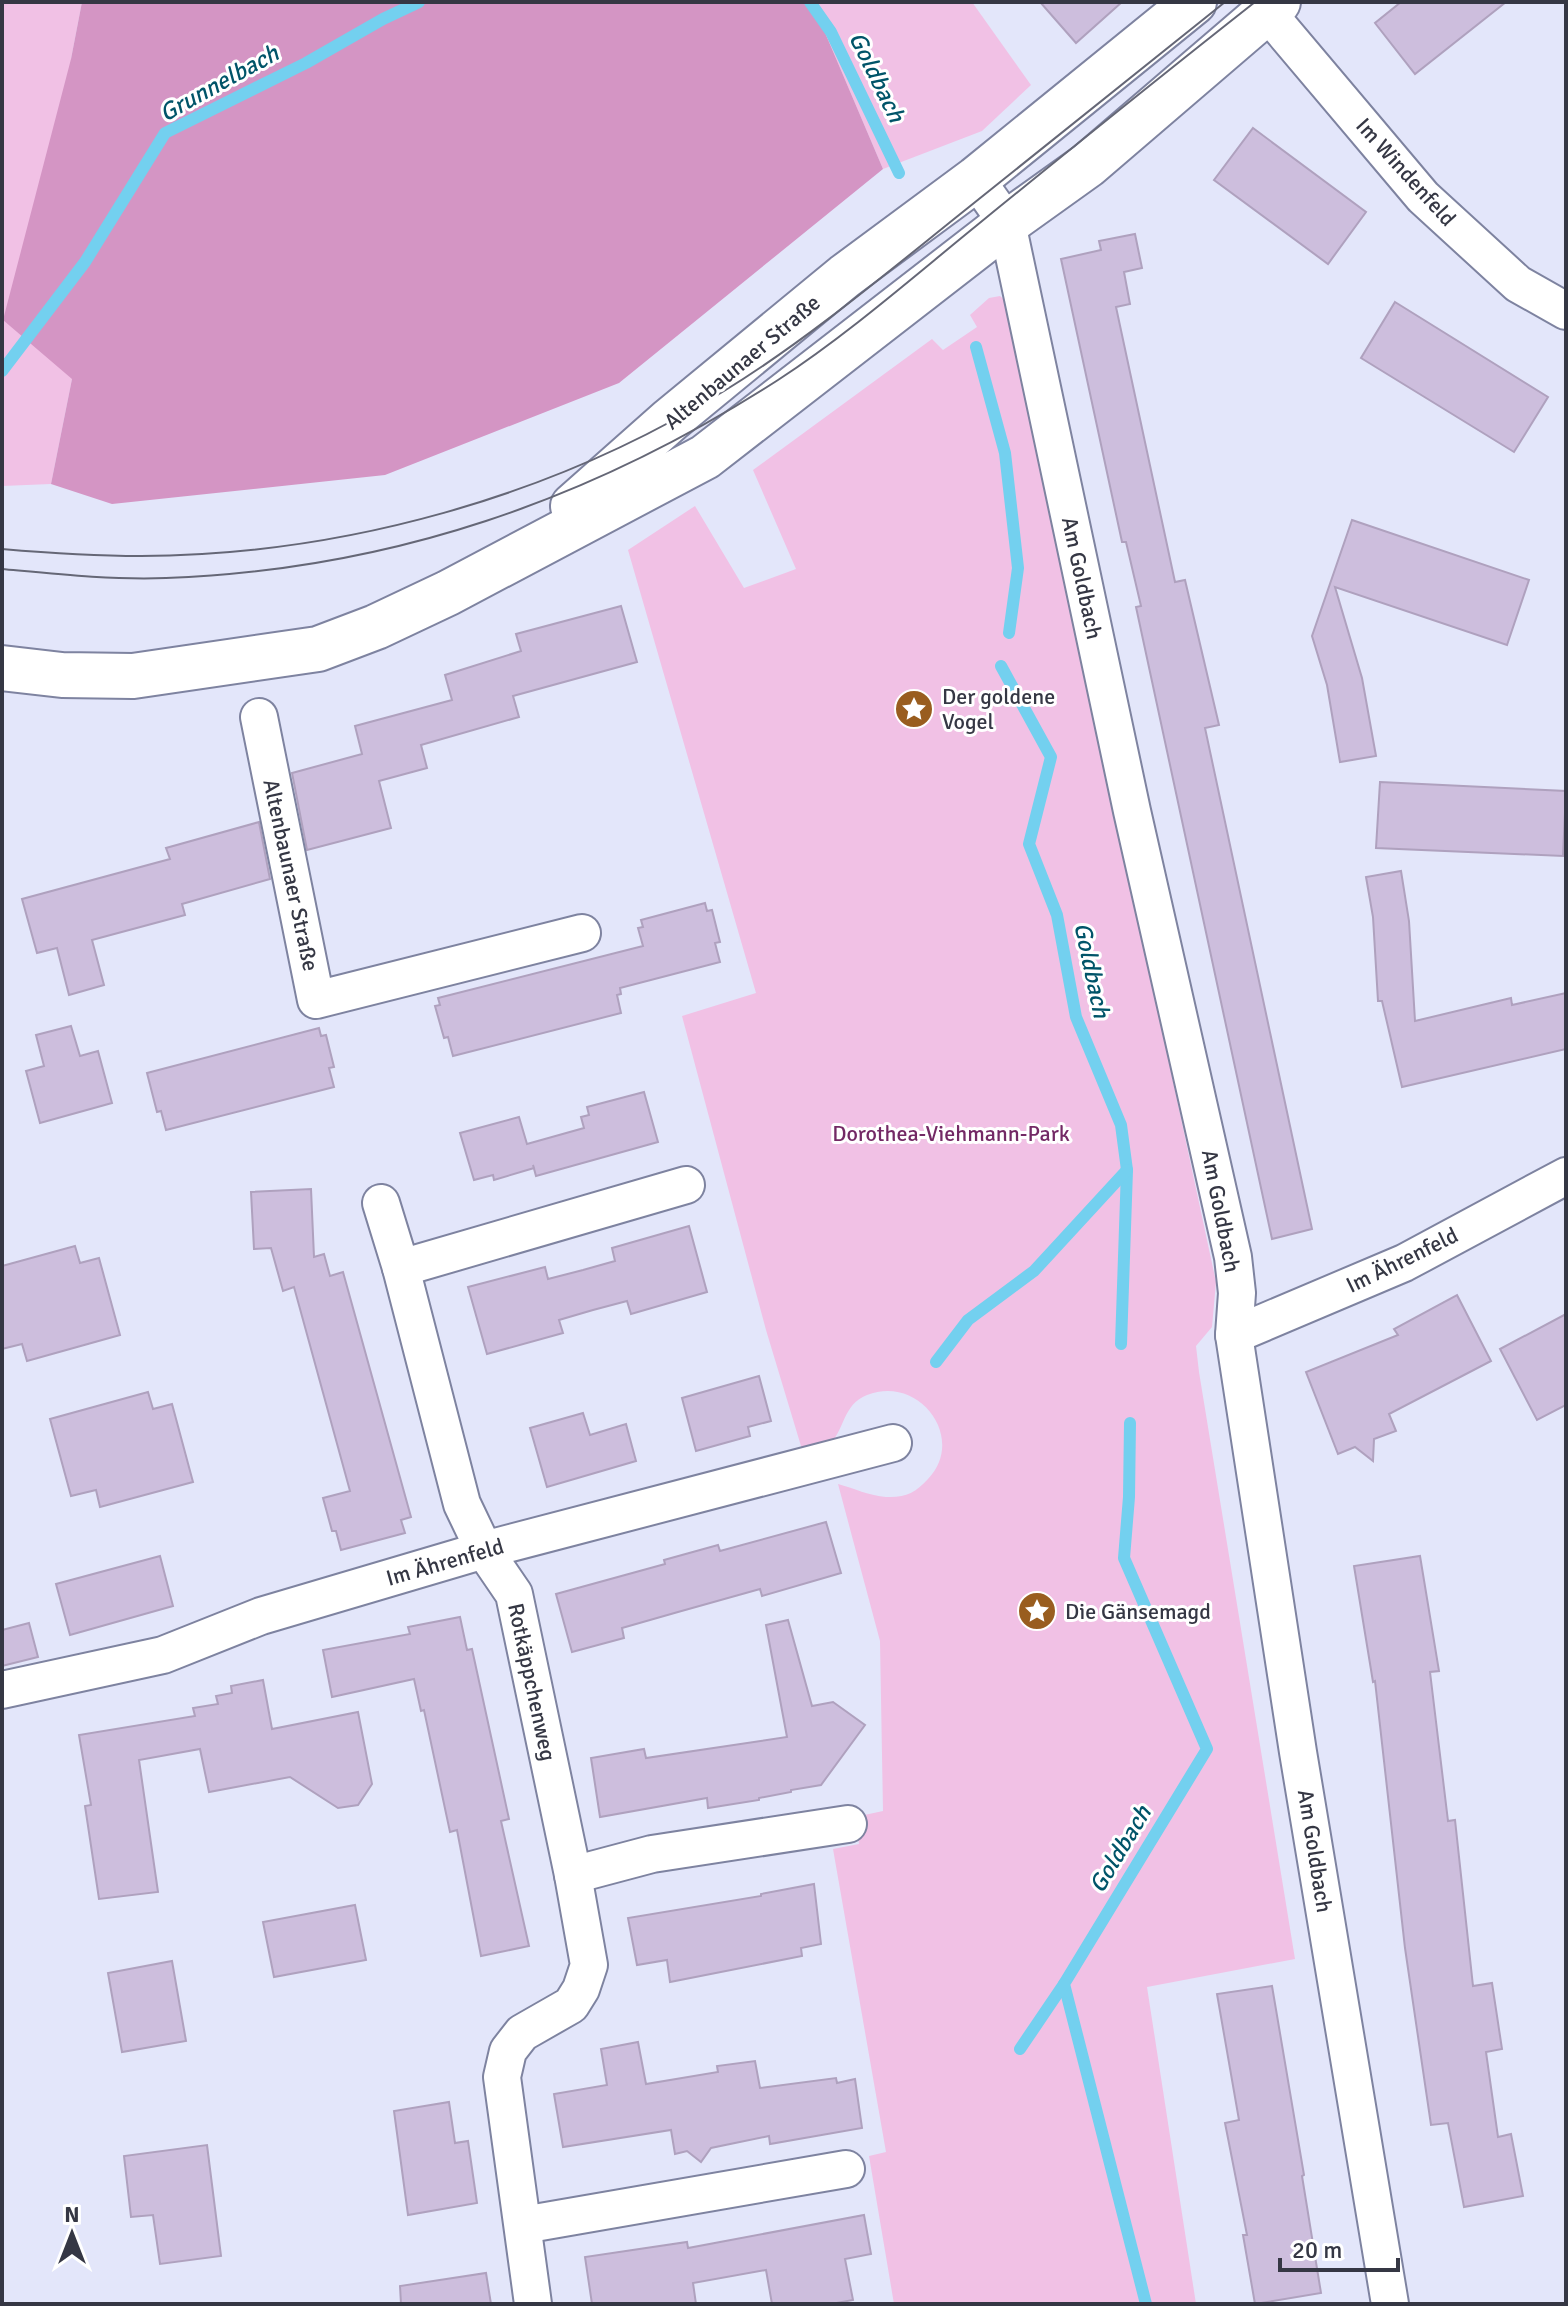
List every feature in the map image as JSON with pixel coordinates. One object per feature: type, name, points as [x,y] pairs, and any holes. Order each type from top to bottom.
[{"type":"main road","name":"Altenbaunaer Straße","points":[[517,555],[670,420],[845,276],[976,179],[1194,2]]},
{"type":"main road","name":"Altenbaunaer Straße","points":[[2,668],[62,675],[133,676],[318,649],[376,627],[448,593],[705,457],[1007,223],[1088,165],[1272,7]]},
{"type":"street","name":"Im Windenfeld","points":[[1272,7],[1423,197],[1518,284],[1566,311]]},
{"type":"street","points":[[976,179],[1007,223]]},
{"type":"street","name":"Am Goldbach","points":[[1007,223],[1132,811],[1233,1257],[1237,1293],[1234,1335],[1298,1752],[1390,2304]]},
{"type":"street","name":"Altenbaunaer Straße","points":[[259,717],[316,1000],[582,933]]},
{"type":"street","name":"Im Ährenfeld","points":[[1234,1335],[1404,1263],[1566,1176]]},
{"type":"street","points":[[401,1268],[686,1185]]},
{"type":"street","name":"Rotkäppchenweg","points":[[381,1203],[401,1268],[462,1504],[484,1550],[514,1594],[589,1965],[581,1989],[571,2005],[522,2033],[508,2051],[502,2077],[533,2304]]},
{"type":"street","name":"Im Ährenfeld","points":[[2,1690],[163,1655],[261,1616],[484,1550],[893,1443]]},
{"type":"street","points":[[573,1875],[652,1854],[848,1824]]},
{"type":"street","points":[[523,2225],[846,2169]]},
{"type":"green space","points":[[2,2],[82,2],[71,59],[72,379],[51,484],[2,486]]},
{"type":"green space","points":[[812,2],[972,2],[1031,85],[982,131],[883,169]]},
{"type":"green space","name":"Dorothea-Viehmann-Park","points":[[1000,296],[1006,301],[1216,1282],[1212,1327],[1196,1346],[1199,1372],[1295,1959],[1147,1987],[1196,2304],[894,2304],[869,2156],[886,2152],[833,1849],[859,1844],[855,1817],[883,1811],[880,1641],[838,1484],[880,1496],[909,1494],[928,1479],[939,1463],[942,1446],[940,1429],[932,1414],[919,1402],[904,1394],[886,1391],[859,1399],[848,1411],[831,1442],[804,1456],[766,1330],[682,1016],[756,993],[628,550],[695,506],[744,588],[796,569],[753,470],[932,339],[943,350],[977,327],[970,315],[989,298]]},
{"type":"shaded area","points":[[82,2],[812,2],[883,169],[619,383],[385,475],[112,504],[51,484],[72,379],[3,320],[71,59]]},
{"type":"building","points":[[1040,2],[1122,2],[1076,43]]},
{"type":"building","points":[[1401,2],[1506,2],[1415,74],[1375,23]]},
{"type":"building","points":[[1253,128],[1366,212],[1328,264],[1214,180]]},
{"type":"building","points":[[1135,234],[1142,268],[1124,272],[1130,304],[1116,307],[1175,582],[1185,580],[1219,725],[1205,728],[1312,1229],[1272,1239],[1136,607],[1141,606],[1126,542],[1122,542],[1061,259],[1101,250],[1099,241]]},
{"type":"building","points":[[1395,302],[1548,397],[1514,452],[1361,358]]},
{"type":"building","points":[[1352,520],[1529,580],[1507,645],[1335,587],[1362,678],[1376,756],[1340,762],[1327,685],[1312,636]]},
{"type":"building","points":[[621,606],[637,662],[513,696],[519,717],[421,745],[427,768],[379,781],[391,828],[307,850],[292,773],[362,754],[355,726],[452,700],[445,675],[521,651],[516,634]]},
{"type":"building","points":[[1380,782],[1566,791],[1563,856],[1376,848]]},
{"type":"building","points":[[259,822],[270,879],[182,904],[185,915],[92,940],[104,985],[69,995],[57,948],[37,953],[22,899],[170,859],[166,848]]},
{"type":"building","points":[[1401,871],[1409,921],[1415,1021],[1511,998],[1512,1005],[1566,993],[1566,1049],[1402,1087],[1382,1001],[1378,1001],[1373,917],[1366,877]]},
{"type":"building","points":[[705,903],[707,911],[712,910],[720,942],[715,943],[720,962],[620,988],[621,994],[617,995],[621,1013],[453,1056],[435,1006],[440,1005],[438,998],[643,946],[638,928],[643,927],[641,920]]},
{"type":"building","points":[[71,1026],[80,1056],[98,1051],[112,1103],[40,1123],[26,1071],[44,1066],[36,1035]]},
{"type":"building","points":[[319,1028],[321,1036],[326,1035],[334,1067],[329,1068],[334,1087],[166,1130],[161,1111],[157,1112],[147,1073]]},
{"type":"building","points":[[644,1092],[658,1142],[536,1176],[534,1168],[494,1180],[493,1175],[474,1180],[460,1133],[519,1117],[527,1144],[584,1128],[581,1117],[589,1115],[587,1107]]},
{"type":"building","points":[[311,1189],[314,1257],[324,1254],[330,1276],[343,1272],[411,1517],[401,1520],[405,1533],[341,1550],[323,1498],[350,1491],[294,1287],[283,1291],[271,1248],[254,1249],[251,1192]]},
{"type":"building","points":[[689,1226],[707,1292],[631,1314],[627,1301],[593,1310],[559,1320],[563,1333],[487,1354],[468,1287],[545,1267],[548,1279],[583,1270],[615,1261],[612,1248]]},
{"type":"building","points":[[75,1246],[80,1263],[99,1258],[120,1335],[27,1361],[22,1344],[2,1349],[2,1266]]},
{"type":"building","points":[[1457,1295],[1491,1361],[1389,1414],[1396,1431],[1374,1439],[1373,1461],[1355,1447],[1338,1454],[1306,1372],[1398,1335],[1394,1329]]},
{"type":"building","points":[[1566,1314],[1566,1405],[1537,1420],[1500,1349]]},
{"type":"building","points":[[759,1376],[771,1421],[748,1427],[750,1436],[696,1451],[682,1398]]},
{"type":"building","points":[[148,1392],[153,1409],[172,1404],[193,1482],[100,1507],[96,1490],[71,1496],[50,1419]]},
{"type":"building","points":[[583,1413],[590,1435],[626,1424],[636,1461],[547,1487],[530,1428]]},
{"type":"building","points":[[826,1522],[841,1573],[762,1596],[760,1589],[622,1628],[624,1638],[572,1652],[556,1594],[665,1564],[664,1560],[718,1545],[720,1551]]},
{"type":"building","points":[[160,1556],[173,1606],[70,1635],[56,1584]]},
{"type":"building","points":[[1420,1556],[1439,1671],[1430,1672],[1448,1821],[1455,1820],[1473,1986],[1492,1983],[1502,2049],[1486,2052],[1498,2137],[1511,2134],[1523,2196],[1464,2207],[1448,2123],[1431,2125],[1405,1948],[1375,1681],[1354,1566]]},
{"type":"building","points":[[460,1617],[467,1650],[472,1649],[509,1819],[501,1821],[529,1946],[481,1956],[457,1830],[450,1832],[424,1710],[421,1711],[414,1679],[332,1697],[323,1650],[410,1634],[408,1627]]},
{"type":"building","points":[[788,1620],[812,1706],[833,1702],[865,1725],[821,1785],[708,1808],[707,1798],[600,1817],[591,1758],[644,1749],[646,1758],[787,1737],[766,1625]]},
{"type":"building","points":[[29,1623],[38,1657],[2,1666],[2,1630]]},
{"type":"building","points":[[263,1680],[272,1729],[358,1712],[372,1784],[358,1805],[338,1808],[290,1777],[209,1792],[200,1749],[139,1760],[158,1892],[99,1899],[85,1806],[91,1805],[79,1735],[195,1716],[193,1708],[218,1704],[216,1696],[232,1693],[231,1686]]},
{"type":"building","points":[[814,1884],[821,1944],[801,1948],[802,1956],[670,1982],[667,1960],[637,1965],[628,1918]]},
{"type":"building","points":[[355,1905],[366,1960],[274,1977],[263,1922]]},
{"type":"building","points":[[172,1961],[186,2041],[122,2052],[108,1973]]},
{"type":"building","points":[[1272,1986],[1321,2293],[1255,2304],[1243,2235],[1247,2235],[1225,2123],[1239,2120],[1217,1994]]},
{"type":"building","points":[[638,2042],[646,2084],[718,2072],[717,2066],[755,2061],[760,2088],[836,2078],[837,2083],[855,2079],[862,2128],[770,2144],[769,2136],[711,2148],[701,2162],[687,2151],[675,2154],[671,2130],[563,2147],[554,2094],[607,2085],[601,2049]]},
{"type":"building","points":[[449,2102],[455,2143],[468,2141],[477,2203],[408,2215],[394,2111]]},
{"type":"building","points":[[207,2145],[221,2256],[160,2264],[153,2215],[131,2217],[124,2156]]},
{"type":"building","points":[[864,2215],[871,2254],[845,2259],[853,2300],[831,2304],[772,2304],[766,2270],[693,2283],[696,2304],[592,2304],[585,2257],[687,2242],[688,2248]]},
{"type":"building","points":[[486,2273],[491,2304],[401,2304],[400,2286]]},
{"type":"waterway","name":"Grunnelbach","points":[[2,371],[85,262],[165,133],[306,63],[419,2]]},
{"type":"waterway","name":"Goldbach","points":[[810,2],[831,32],[899,173]]},
{"type":"waterway","name":"Goldbach","points":[[976,347],[1005,453],[1018,568],[1009,633]]},
{"type":"waterway","name":"Goldbach","points":[[1001,666],[1051,757],[1029,844],[1057,915],[1076,1017],[1121,1125],[1127,1170],[1121,1344]]},
{"type":"waterway","points":[[936,1362],[968,1320],[1034,1271],[1127,1170]]},
{"type":"waterway","name":"Goldbach","points":[[1130,1423],[1124,1558],[1207,1749],[1064,1984],[1146,2304]]},
{"type":"waterway","points":[[1020,2049],[1064,1984]]},
{"type":"tram line","points":[[2,549],[141,556],[217,553],[293,545],[444,513],[517,490],[589,461],[658,428],[724,391],[785,351],[1225,2]]},
{"type":"tram line","points":[[2,569],[166,578],[249,572],[330,561],[486,521],[561,493],[635,460],[707,423],[778,380],[829,344],[1255,2]]},
{"type":"place","name":"Der goldene Vogel","points":[[914,709]]},
{"type":"place","name":"Die Gänsemagd","points":[[1037,1611]]}]
